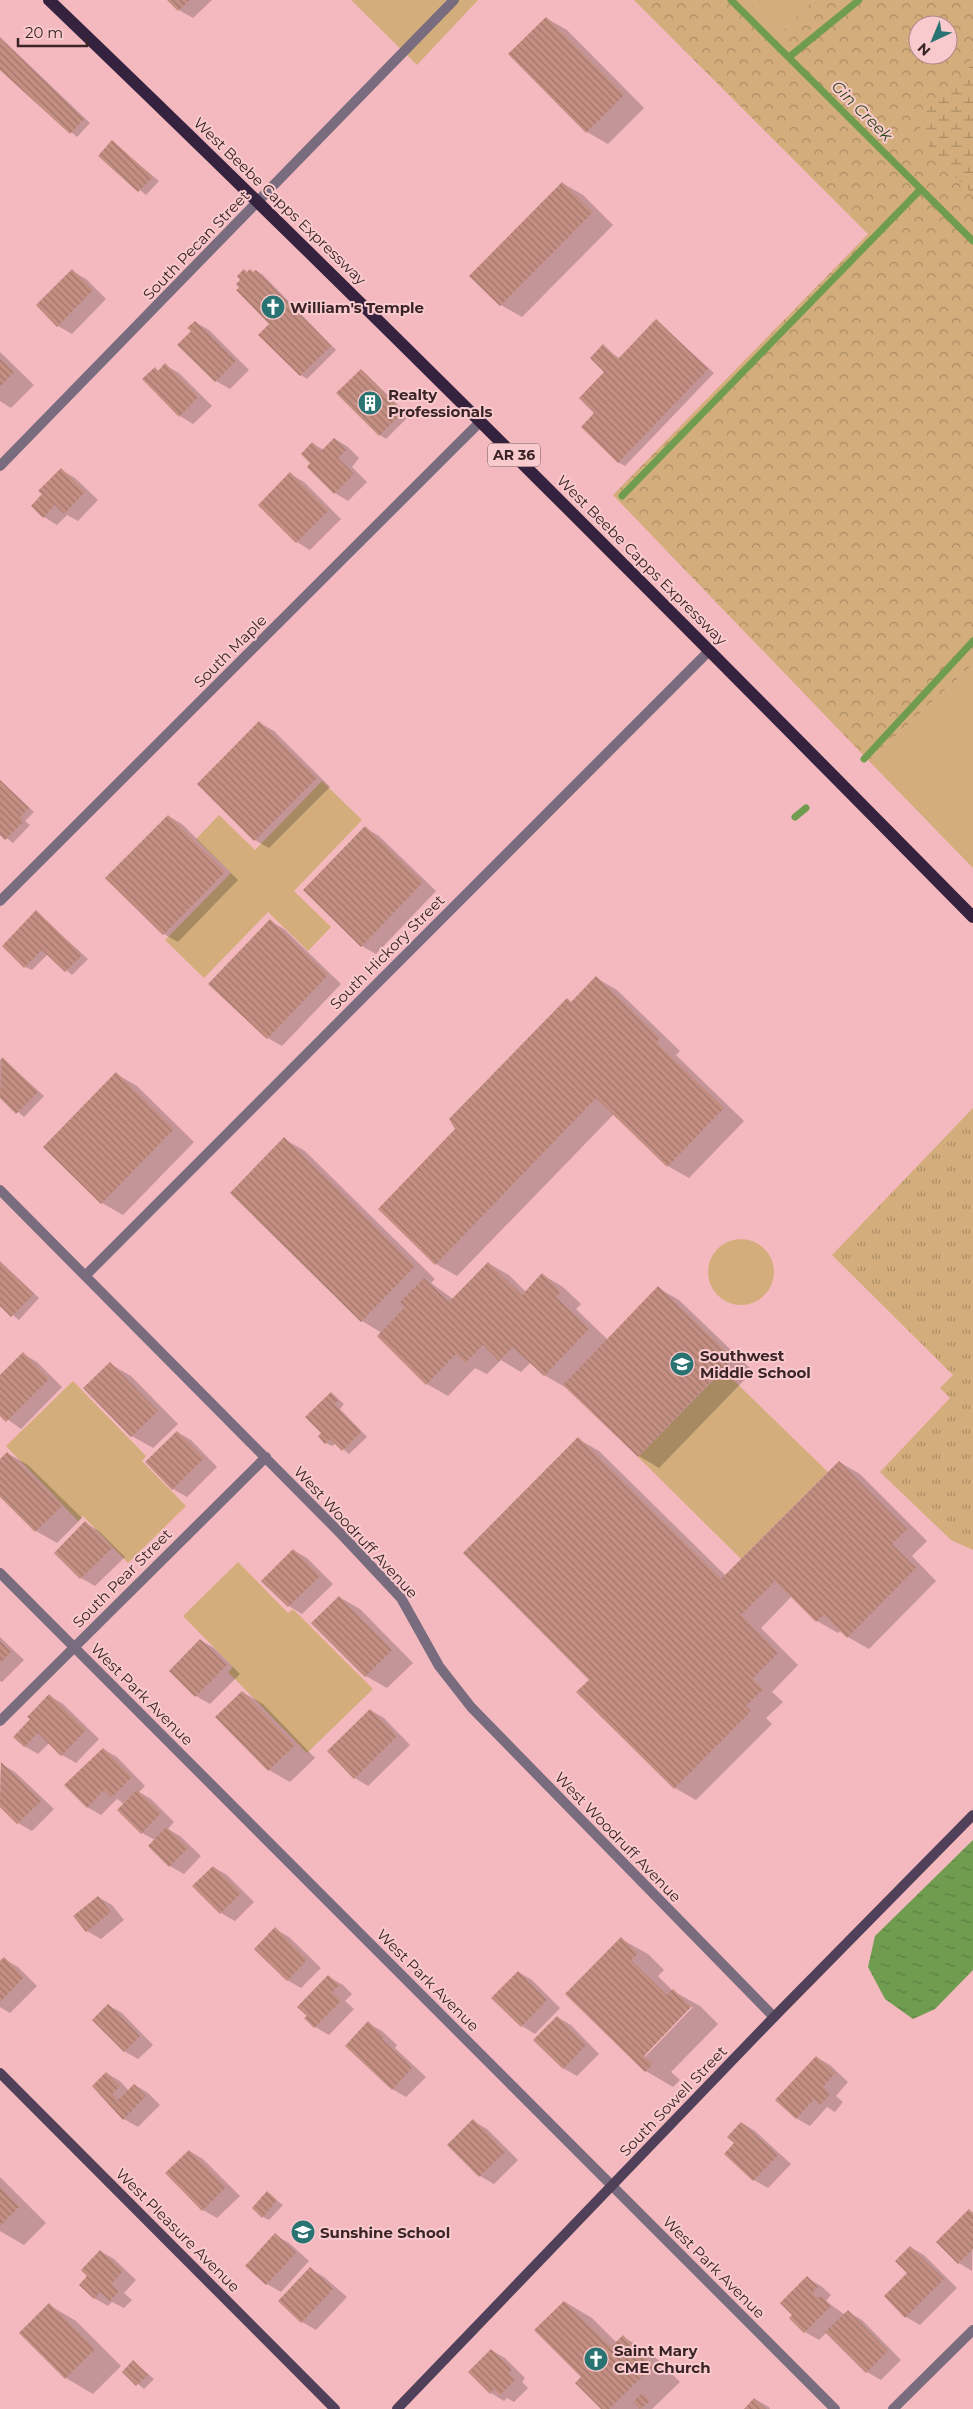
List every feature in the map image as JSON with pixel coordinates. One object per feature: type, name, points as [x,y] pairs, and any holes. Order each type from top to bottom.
[{"type":"main road","name":"West Beebe Capps Expressway","points":[[49,0],[260,202],[710,650],[973,917]]},
{"type":"street","name":"South Pecan Street","points":[[0,466],[260,202],[454,0]]},
{"type":"street","name":"South Maple","points":[[0,901],[480,421]]},
{"type":"street","name":"South Hickory Street","points":[[86,1276],[710,650]]},
{"type":"street","name":"West Woodruff Avenue","points":[[0,1190],[266,1457],[401,1598],[440,1666],[471,1707],[774,2017]]},
{"type":"street","name":"South Pear Street","points":[[0,1721],[266,1457]]},
{"type":"street","name":"West Park Avenue","points":[[0,1572],[835,2409]]},
{"type":"street","name":"South Sowell Street","points":[[397,2409],[774,2017],[973,1815]]},
{"type":"street","name":"West Pleasure Avenue","points":[[0,2073],[335,2409]]},
{"type":"street","points":[[893,2409],[973,2330]]},
{"type":"green space","points":[[351,0],[478,0],[417,65]]},
{"type":"green space","points":[[634,0],[746,0],[779,34],[814,0],[973,0],[973,664],[869,761],[613,495],[868,234]]},
{"type":"green space","points":[[746,0],[814,0],[779,34]]},
{"type":"green space","points":[[973,47],[973,194],[937,159],[919,130],[930,103],[969,68]]},
{"type":"green space","points":[[973,664],[973,868],[869,761]]},
{"type":"green space","points":[[322,781],[362,820],[294,891],[331,927],[308,951],[268,912],[204,978],[165,940],[231,873],[196,839],[219,815],[255,850]]},
{"type":"green space","points":[[973,1108],[973,1550],[951,1540],[880,1472],[950,1398],[940,1388],[953,1375],[832,1255]]},
{"type":"green space","points":[[741,1239],[754,1242],[764,1249],[771,1259],[774,1272],[771,1285],[764,1295],[754,1302],[741,1305],[728,1302],[718,1295],[711,1285],[708,1272],[711,1259],[718,1249],[728,1242]]},
{"type":"green space","points":[[723,1370],[828,1472],[741,1559],[638,1457]]},
{"type":"green space","points":[[73,1381],[146,1456],[142,1461],[186,1506],[128,1563],[83,1516],[78,1521],[6,1446]]},
{"type":"green space","points":[[238,1562],[288,1613],[293,1609],[373,1689],[307,1753],[228,1672],[233,1667],[183,1616]]},
{"type":"water","points":[[973,1840],[973,1970],[935,2009],[913,2019],[885,1999],[868,1967],[875,1936]]},
{"type":"building","points":[[167,0],[190,0],[178,11]]},
{"type":"building","points":[[546,17],[624,95],[586,133],[508,54]]},
{"type":"building","points":[[0,38],[84,119],[70,134],[0,70]]},
{"type":"building","points":[[112,140],[153,177],[138,192],[98,156]]},
{"type":"building","points":[[562,182],[593,212],[500,306],[469,276]]},
{"type":"building","points":[[72,269],[93,290],[57,327],[36,305]]},
{"type":"building","name":"William's Temple","points":[[244,269],[247,272],[250,269],[253,272],[256,270],[331,346],[300,376],[258,335],[269,324],[236,290],[239,288],[236,284],[240,280],[237,276]]},
{"type":"building","points":[[656,319],[708,369],[618,463],[581,427],[594,413],[579,398],[604,372],[590,358],[603,344],[618,359]]},
{"type":"building","points":[[195,321],[236,361],[215,382],[177,345],[191,331],[187,328]]},
{"type":"building","points":[[0,359],[14,372],[0,387]]},
{"type":"building","points":[[165,363],[198,397],[179,417],[142,379],[155,367],[158,371]]},
{"type":"building","name":"Realty Professionals","points":[[361,369],[403,412],[379,436],[336,393]]},
{"type":"building","points":[[334,438],[346,450],[338,458],[354,474],[334,494],[307,467],[310,463],[301,454],[312,442],[321,451]]},
{"type":"building","points":[[61,468],[85,492],[64,514],[55,505],[43,518],[31,506],[42,494],[38,491]]},
{"type":"building","points":[[290,472],[328,511],[296,543],[258,505]]},
{"type":"building","points":[[259,721],[317,778],[254,841],[197,784]]},
{"type":"building","points":[[0,780],[29,808],[20,817],[24,821],[5,840],[0,835]]},
{"type":"building","points":[[168,815],[225,872],[163,935],[105,878]]},
{"type":"building","points":[[365,826],[423,882],[361,947],[303,890]]},
{"type":"building","points":[[36,910],[82,955],[65,972],[42,950],[24,968],[2,946]]},
{"type":"building","points":[[270,919],[328,975],[267,1039],[208,984]]},
{"type":"building","points":[[596,976],[660,1038],[656,1042],[724,1108],[667,1167],[596,1098],[435,1265],[378,1209],[455,1129],[449,1119],[567,998],[571,1002]]},
{"type":"building","points":[[2,1057],[38,1092],[16,1114],[0,1098]]},
{"type":"building","points":[[116,1072],[174,1129],[101,1204],[43,1147]]},
{"type":"building","points":[[284,1137],[415,1266],[361,1322],[230,1193]]},
{"type":"building","points":[[0,1262],[34,1294],[11,1317],[0,1306]]},
{"type":"building","points":[[488,1262],[522,1295],[542,1273],[561,1292],[556,1297],[589,1329],[544,1376],[513,1347],[499,1361],[483,1345],[465,1363],[456,1354],[426,1385],[377,1336],[405,1307],[400,1302],[424,1278],[449,1302]]},
{"type":"building","points":[[658,1286],[733,1358],[638,1457],[563,1385]]},
{"type":"building","points":[[23,1352],[49,1379],[6,1422],[0,1416],[0,1375]]},
{"type":"building","points":[[110,1362],[158,1411],[131,1437],[83,1388]]},
{"type":"building","points":[[331,1392],[339,1400],[334,1404],[361,1432],[342,1451],[330,1439],[325,1444],[318,1436],[321,1433],[305,1417]]},
{"type":"building","points":[[177,1431],[204,1458],[172,1490],[145,1462]]},
{"type":"building","points":[[578,1437],[721,1579],[839,1461],[907,1529],[892,1544],[916,1568],[847,1638],[824,1615],[816,1622],[775,1581],[741,1615],[778,1653],[752,1679],[763,1689],[746,1706],[751,1711],[674,1789],[576,1692],[589,1680],[463,1553]]},
{"type":"building","points":[[7,1452],[62,1506],[35,1532],[0,1497],[0,1459]]},
{"type":"building","points":[[85,1521],[112,1548],[80,1579],[54,1553]]},
{"type":"building","points":[[293,1549],[320,1576],[288,1607],[261,1581]]},
{"type":"building","points":[[339,1596],[392,1650],[365,1677],[311,1623]]},
{"type":"building","points":[[200,1639],[227,1665],[195,1697],[169,1671]]},
{"type":"building","points":[[0,1641],[11,1652],[0,1663]]},
{"type":"building","points":[[242,1691],[295,1745],[268,1771],[215,1717]]},
{"type":"building","points":[[49,1694],[86,1730],[61,1756],[38,1733],[24,1747],[13,1737],[30,1719],[27,1717]]},
{"type":"building","points":[[370,1709],[397,1736],[354,1779],[327,1751]]},
{"type":"building","points":[[103,1748],[132,1777],[111,1798],[104,1790],[87,1808],[64,1785]]},
{"type":"building","points":[[1,1762],[41,1801],[17,1824],[0,1807]]},
{"type":"building","points":[[137,1790],[161,1813],[141,1834],[117,1810]]},
{"type":"building","points":[[166,1827],[188,1848],[169,1867],[148,1846]]},
{"type":"building","points":[[213,1866],[241,1893],[220,1914],[192,1886]]},
{"type":"building","points":[[98,1896],[111,1912],[86,1932],[73,1916]]},
{"type":"building","points":[[275,1927],[307,1960],[287,1981],[254,1949]]},
{"type":"building","points":[[621,1937],[638,1954],[631,1960],[667,1995],[673,1989],[691,2007],[644,2056],[653,2064],[645,2072],[565,1994]]},
{"type":"building","points":[[4,1957],[24,1977],[0,2002],[0,1961]]},
{"type":"building","points":[[518,1971],[547,2000],[521,2027],[491,1998]]},
{"type":"building","points":[[328,1975],[339,1985],[332,1992],[341,2001],[314,2028],[304,2018],[307,2016],[297,2007]]},
{"type":"building","points":[[108,2004],[140,2036],[124,2052],[92,2020]]},
{"type":"building","points":[[557,2016],[586,2045],[563,2069],[533,2040]]},
{"type":"building","points":[[368,2021],[384,2037],[382,2039],[412,2068],[392,2090],[345,2046]]},
{"type":"building","points":[[816,2056],[835,2073],[823,2087],[830,2094],[820,2105],[814,2099],[796,2119],[775,2100]]},
{"type":"building","points":[[106,2072],[120,2086],[112,2094],[118,2100],[134,2084],[146,2096],[123,2120],[92,2086]]},
{"type":"building","points":[[473,2119],[505,2152],[479,2177],[447,2145]]},
{"type":"building","points":[[741,2122],[778,2155],[753,2181],[724,2154],[734,2143],[727,2137]]},
{"type":"building","points":[[189,2150],[226,2187],[202,2211],[165,2173]]},
{"type":"building","points":[[0,2187],[19,2207],[0,2226]]},
{"type":"building","points":[[267,2191],[277,2200],[262,2218],[252,2208]]},
{"type":"building","points":[[969,2209],[973,2213],[973,2249],[958,2264],[936,2242]]},
{"type":"building","points":[[275,2233],[296,2253],[266,2285],[245,2266]]},
{"type":"building","points":[[910,2246],[944,2279],[905,2318],[884,2296],[907,2273],[895,2261]]},
{"type":"building","points":[[100,2250],[123,2271],[111,2284],[119,2291],[110,2301],[100,2292],[94,2299],[79,2285],[87,2276],[81,2270]]},
{"type":"building","points":[[310,2267],[333,2289],[301,2323],[278,2301]]},
{"type":"building","points":[[807,2276],[818,2287],[812,2293],[818,2298],[821,2296],[831,2306],[804,2333],[789,2318],[792,2315],[780,2303]]},
{"type":"building","name":"Saint Mary CME Church","points":[[564,2301],[611,2347],[623,2335],[653,2366],[609,2409],[601,2409],[575,2383],[581,2377],[534,2330]]},
{"type":"building","points":[[49,2303],[95,2349],[65,2379],[19,2333]]},
{"type":"building","points":[[848,2310],[888,2351],[866,2373],[825,2332]]},
{"type":"building","points":[[491,2349],[512,2370],[508,2373],[515,2380],[500,2395],[494,2389],[490,2394],[468,2372]]},
{"type":"building","points":[[133,2360],[148,2375],[136,2386],[122,2372]]},
{"type":"building","points":[[643,2393],[650,2401],[640,2409],[633,2402]]},
{"type":"building","points":[[754,2398],[766,2409],[744,2409]]},
{"type":"waterway","name":"Gin Creek","points":[[731,0],[973,241]]},
{"type":"waterway","points":[[789,57],[859,0]]},
{"type":"waterway","points":[[622,496],[921,189]]},
{"type":"waterway","points":[[864,759],[973,641]]},
{"type":"waterway","points":[[795,817],[806,808]]},
{"type":"place","name":"William's Temple","points":[[273,307]]},
{"type":"place","name":"Realty Professionals","points":[[370,403]]},
{"type":"place","name":"Southwest Middle School","points":[[682,1364]]},
{"type":"place","name":"Sunshine School","points":[[303,2232]]},
{"type":"place","name":"Saint Mary CME Church","points":[[596,2359]]}]
